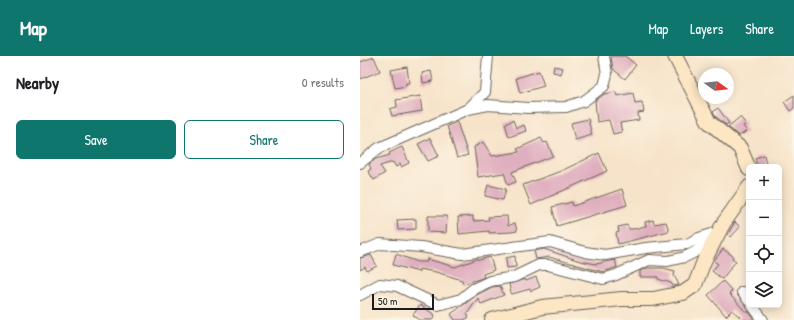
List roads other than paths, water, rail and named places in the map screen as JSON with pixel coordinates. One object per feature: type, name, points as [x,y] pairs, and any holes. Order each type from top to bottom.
[{"type":"street","points":[[468,109],[485,92],[488,56]]},
{"type":"street","points":[[360,163],[379,148],[468,109],[488,105],[528,108],[566,107],[584,101],[604,86],[606,74],[604,56]]},
{"type":"street","points":[[675,56],[709,122],[740,148],[747,164]]},
{"type":"street","points":[[492,320],[542,307],[622,299],[653,298],[684,293],[695,285],[704,261],[719,232],[746,192]]},
{"type":"street","points":[[360,252],[380,244],[421,246],[462,254],[550,242],[585,252],[605,255],[646,248],[687,244],[699,238],[719,232]]},
{"type":"street","points":[[360,295],[380,284],[397,286],[438,305],[460,299],[473,289],[490,281],[514,277],[539,265],[548,265],[603,278],[616,275],[649,260],[668,260],[685,257],[695,252],[719,232]]},
{"type":"street","points":[[742,292],[746,297]]},
{"type":"street","points":[[754,308],[763,320]]}]
